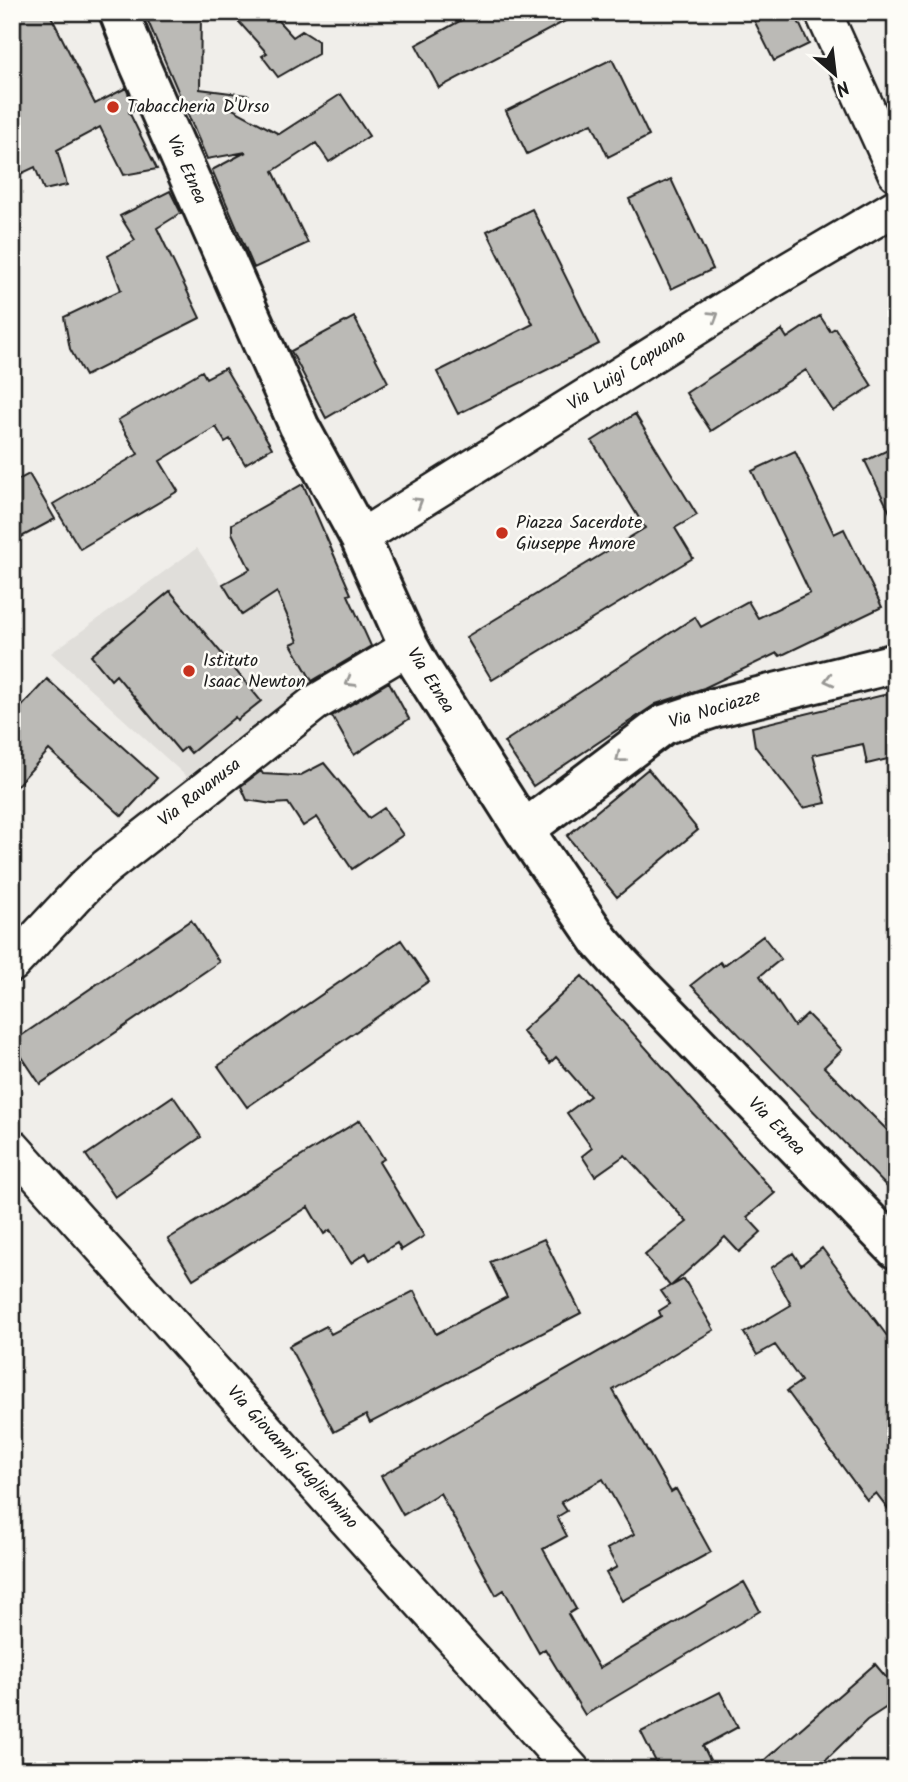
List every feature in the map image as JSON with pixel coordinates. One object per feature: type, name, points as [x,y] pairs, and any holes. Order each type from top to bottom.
[{"type":"main road","name":"Via Etnea","points":[[119,12],[138,61],[299,426],[360,538],[408,647],[524,830],[600,941],[622,967],[896,1249]]},
{"type":"main road","name":"Via Nociazze","points":[[524,830],[663,725],[714,708],[896,663]]},
{"type":"street","points":[[823,12],[896,173]]},
{"type":"street","name":"Via Luigi Capuana","points":[[360,538],[772,280],[896,206]]},
{"type":"street","name":"Via Ravanusa","points":[[12,964],[86,885],[191,800],[315,703],[408,647]]},
{"type":"street","name":"Via Giovanni Guglielmino","points":[[12,1147],[572,1770]]},
{"type":"shaded area","name":"Istituto Isaac Newton","points":[[197,548],[242,615],[277,592],[298,641],[291,644],[317,690],[277,712],[274,710],[187,777],[51,653]]},
{"type":"building","points":[[19,12],[49,12],[95,104],[126,88],[135,109],[129,112],[157,169],[124,175],[100,127],[57,150],[67,185],[44,190],[35,167],[12,178],[12,85],[19,76],[12,63],[12,22]]},
{"type":"building","points":[[144,12],[201,12],[200,89],[247,95],[227,106],[279,134],[341,94],[369,136],[329,162],[316,143],[273,171],[308,243],[254,268],[212,170],[246,152],[207,159]]},
{"type":"building","points":[[230,12],[270,12],[293,37],[302,31],[318,41],[318,54],[278,77],[262,56],[267,53]]},
{"type":"building","points":[[476,12],[582,12],[439,88],[416,45]]},
{"type":"building","points":[[750,12],[794,12],[809,44],[774,61]]},
{"type":"building","points":[[612,59],[649,136],[608,157],[592,123],[527,154],[506,111]]},
{"type":"building","points":[[671,179],[713,269],[671,289],[629,199]]},
{"type":"building","points":[[170,191],[181,213],[157,228],[200,318],[85,376],[70,349],[64,317],[121,290],[108,256],[135,240],[120,216]]},
{"type":"building","points":[[532,209],[599,344],[458,414],[437,372],[533,324],[487,231]]},
{"type":"building","points":[[820,316],[830,331],[835,328],[872,386],[833,411],[806,370],[711,431],[686,393],[782,330],[787,338]]},
{"type":"building","points":[[354,317],[388,382],[326,418],[291,351]]},
{"type":"building","points":[[225,368],[272,448],[245,464],[230,439],[225,442],[216,427],[160,461],[178,491],[80,549],[53,504],[138,454],[118,420],[202,371],[206,378]]},
{"type":"building","points":[[635,414],[697,515],[675,528],[693,558],[492,680],[466,637],[645,528],[592,441]]},
{"type":"building","points":[[896,446],[896,525],[865,461]]},
{"type":"building","points":[[795,451],[834,534],[844,529],[882,607],[780,656],[777,653],[704,688],[656,704],[533,786],[504,742],[695,617],[701,627],[748,601],[758,618],[810,593],[752,471]]},
{"type":"building","points":[[29,474],[55,519],[12,542],[12,483]]},
{"type":"building","points":[[303,484],[371,646],[312,681],[291,644],[298,641],[277,592],[242,615],[223,584],[250,569],[232,533],[232,524]]},
{"type":"building","points":[[170,591],[261,701],[237,720],[235,717],[191,753],[186,747],[180,752],[116,675],[111,680],[91,656]]},
{"type":"building","points":[[47,679],[157,778],[122,816],[49,750],[12,791],[12,717]]},
{"type":"building","points":[[389,682],[409,719],[354,755],[332,716]]},
{"type":"building","points":[[896,692],[896,757],[867,764],[863,744],[813,755],[826,803],[803,808],[755,746],[752,727]]},
{"type":"building","points":[[324,763],[369,818],[384,808],[403,835],[352,869],[317,817],[303,826],[288,803],[272,804],[247,800],[241,786],[261,771],[263,774],[299,776]]},
{"type":"building","points":[[648,769],[698,830],[617,897],[567,836]]},
{"type":"building","points":[[191,920],[219,962],[40,1084],[12,1042]]},
{"type":"building","points":[[763,936],[781,959],[760,976],[794,1026],[807,1014],[842,1050],[824,1067],[896,1139],[896,1196],[691,985],[720,962],[723,966]]},
{"type":"building","points":[[401,940],[429,981],[247,1107],[218,1066]]},
{"type":"building","points":[[582,976],[775,1193],[747,1217],[761,1232],[739,1252],[725,1237],[671,1286],[684,1279],[714,1330],[613,1390],[671,1492],[676,1489],[711,1552],[622,1601],[606,1573],[617,1567],[607,1549],[634,1534],[603,1479],[561,1502],[567,1511],[557,1517],[567,1536],[543,1549],[576,1609],[568,1614],[599,1668],[744,1582],[760,1611],[585,1715],[545,1649],[539,1653],[504,1590],[496,1595],[440,1493],[403,1515],[381,1476],[661,1316],[659,1311],[670,1304],[661,1291],[670,1286],[645,1255],[687,1222],[625,1155],[595,1176],[582,1156],[592,1148],[567,1113],[590,1096],[556,1057],[550,1063],[522,1031]]},
{"type":"building","points":[[173,1096],[201,1137],[115,1197],[86,1155]]},
{"type":"building","points":[[360,1120],[384,1159],[379,1162],[424,1236],[401,1250],[397,1243],[370,1260],[366,1253],[351,1263],[330,1230],[324,1234],[308,1207],[193,1279],[168,1239]]},
{"type":"building","points":[[544,1239],[581,1313],[370,1423],[366,1415],[334,1432],[289,1346],[326,1326],[331,1334],[414,1291],[436,1334],[507,1297],[490,1262]]},
{"type":"building","points":[[822,1248],[896,1348],[896,1519],[876,1493],[867,1500],[787,1391],[801,1381],[775,1345],[757,1355],[744,1333],[791,1305],[771,1268],[793,1253],[801,1265]]},
{"type":"building","points":[[875,1664],[896,1689],[896,1701],[867,1720],[815,1770],[753,1770]]},
{"type":"building","points":[[720,1692],[738,1727],[703,1746],[715,1770],[660,1770],[641,1732]]},
{"type":"place","name":"Tabaccheria D'Urso","points":[[113,107]]},
{"type":"place","name":"Piazza Sacerdote Giuseppe Amore","points":[[502,533]]},
{"type":"place","name":"Istituto Isaac Newton","points":[[189,671]]}]
